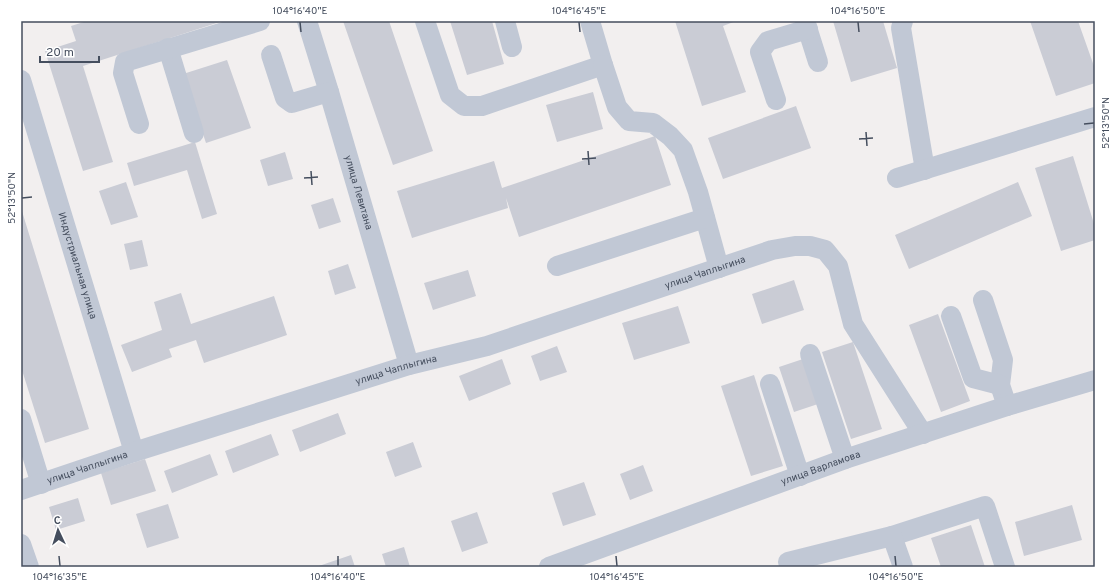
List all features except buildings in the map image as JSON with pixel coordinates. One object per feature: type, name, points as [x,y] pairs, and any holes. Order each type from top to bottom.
[{"type":"street","points":[[139,124],[123,73],[125,62],[233,25],[260,21]]},
{"type":"street","name":"улица Левитана","points":[[307,21],[409,365]]},
{"type":"street","points":[[425,21],[450,95],[464,106],[482,106],[603,65]]},
{"type":"street","points":[[505,21],[512,47]]},
{"type":"street","points":[[590,21],[618,108],[629,121],[653,123],[670,136],[683,150],[698,192],[719,268]]},
{"type":"street","points":[[903,21],[901,28],[925,170]]},
{"type":"street","points":[[776,100],[760,52],[768,41],[807,25],[818,62]]},
{"type":"street","points":[[168,48],[194,133]]},
{"type":"street","points":[[271,55],[285,98],[292,103],[329,92]]},
{"type":"street","name":"Индустриальная улица","points":[[21,80],[134,452]]},
{"type":"street","points":[[898,178],[1095,117]]},
{"type":"street","points":[[556,266],[705,218]]},
{"type":"street","name":"улица Чаплыгина","points":[[21,490],[134,452],[409,365],[487,346],[772,250],[795,246],[810,246],[825,250],[838,266],[853,324],[923,434]]},
{"type":"street","points":[[983,300],[1004,360],[1000,385],[1007,406]]},
{"type":"street","points":[[951,316],[973,378],[1000,385]]},
{"type":"street","points":[[810,354],[845,459]]},
{"type":"street","name":"улица Варламова","points":[[549,567],[845,459],[1007,406],[1095,380]]},
{"type":"street","points":[[770,384],[800,476]]},
{"type":"street","points":[[21,419],[41,484]]},
{"type":"street","points":[[790,567],[788,562],[892,536],[985,506],[1005,567]]},
{"type":"street","points":[[892,536],[903,567]]},
{"type":"street","points":[[21,544],[29,567]]}]
